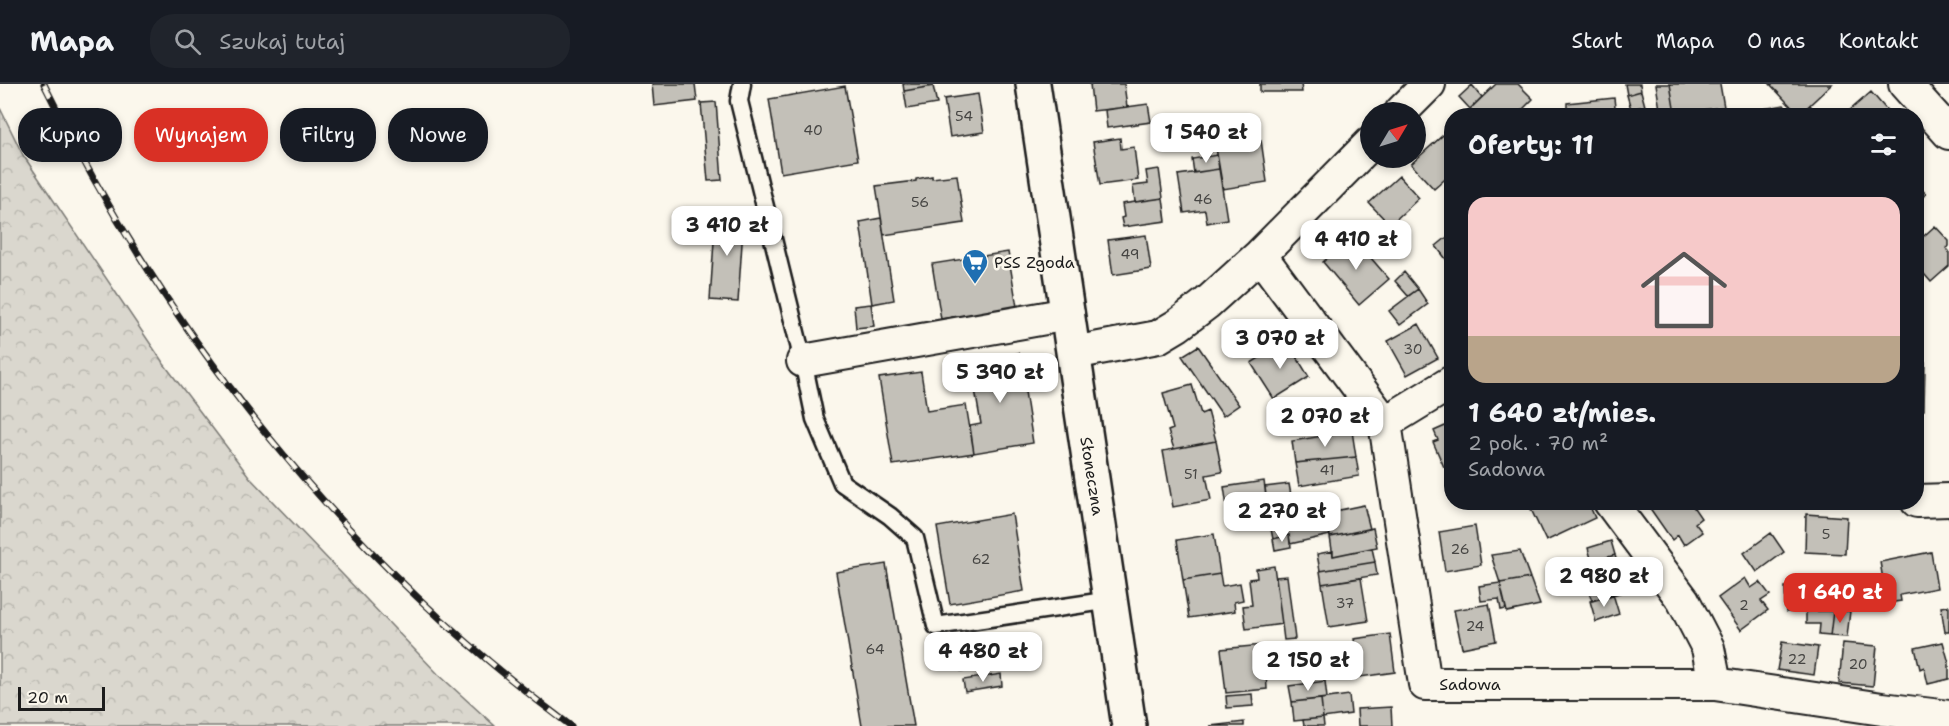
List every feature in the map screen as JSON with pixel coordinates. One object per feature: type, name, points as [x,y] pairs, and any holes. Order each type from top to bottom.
[{"type":"street","name":"Słoneczna","points":[[1033,84],[1129,726]]},
{"type":"street","points":[[1411,102],[1430,84]]},
{"type":"street","points":[[1905,84],[1949,133]]},
{"type":"street","points":[[1073,353],[1158,337],[1178,325],[1207,303],[1260,255],[1360,154]]},
{"type":"street","name":"Sadowa","points":[[1260,255],[1384,423],[1425,684],[1715,684],[1949,717]]},
{"type":"street","points":[[804,362],[1068,314]]},
{"type":"street","points":[[1384,423],[1444,387]]},
{"type":"street","points":[[1924,501],[1949,500]]},
{"type":"street","points":[[1616,510],[1683,600],[1708,648],[1715,684]]},
{"type":"lane","points":[[742,84],[739,101],[804,362],[815,419],[842,483],[891,516],[915,538],[936,626],[1111,600]]},
{"type":"green space","points":[[0,108],[18,145],[18,162],[28,162],[164,364],[251,479],[438,674],[495,726],[0,726]]},
{"type":"building","points":[[652,84],[695,84],[697,101],[654,106]]},
{"type":"building","points":[[903,84],[933,84],[933,86],[904,91]]},
{"type":"building","points":[[1090,84],[1124,84],[1127,107],[1093,111]]},
{"type":"building","points":[[1260,84],[1301,84],[1302,92],[1260,92]]},
{"type":"building","points":[[1496,84],[1518,84],[1533,99],[1524,108],[1471,108]]},
{"type":"building","points":[[1625,84],[1640,84],[1641,91],[1627,95]]},
{"type":"building","points":[[1656,84],[1670,84],[1674,108],[1660,108]]},
{"type":"building","points":[[1670,84],[1720,84],[1724,107],[1674,108]]},
{"type":"building","points":[[1770,84],[1832,84],[1806,108],[1792,108]]},
{"type":"building","points":[[1472,85],[1482,97],[1469,108],[1459,97]]},
{"type":"building","points":[[845,86],[858,160],[781,173],[769,99]]},
{"type":"building","points":[[933,86],[937,104],[907,109],[904,91]]},
{"type":"building","points":[[1641,91],[1645,106],[1631,108],[1627,95]]},
{"type":"building","points":[[1871,92],[1885,108],[1852,108]]},
{"type":"building","points":[[978,94],[984,132],[950,137],[944,99]]},
{"type":"building","points":[[1614,98],[1615,108],[1567,108],[1567,103]]},
{"type":"building","points":[[716,102],[722,180],[708,181],[701,103]]},
{"type":"building","points":[[1148,104],[1151,122],[1107,128],[1105,110]]},
{"type":"building","points":[[1784,105],[1786,108],[1768,108]]},
{"type":"building","points":[[1444,134],[1444,180],[1434,189],[1415,168],[1426,168],[1426,150]]},
{"type":"building","points":[[1120,138],[1121,149],[1134,147],[1138,180],[1100,185],[1093,142]]},
{"type":"building","points":[[1261,140],[1267,182],[1223,189],[1216,148]]},
{"type":"building","points":[[1217,155],[1219,169],[1194,173],[1192,159]]},
{"type":"building","points":[[1159,169],[1163,198],[1135,202],[1133,186],[1148,184],[1146,171]]},
{"type":"building","points":[[1219,169],[1227,219],[1207,223],[1205,210],[1184,213],[1178,175]]},
{"type":"building","points":[[957,175],[964,223],[884,235],[876,186],[916,181],[916,179],[932,176],[932,178]]},
{"type":"building","points":[[1399,176],[1419,198],[1390,225],[1369,203]]},
{"type":"building","points":[[1163,198],[1166,221],[1123,227],[1122,204]]},
{"type":"building","points":[[716,212],[744,214],[738,302],[710,300]]},
{"type":"building","points":[[881,218],[894,300],[872,304],[860,222]]},
{"type":"building","points":[[1935,226],[1949,241],[1949,246],[1946,248],[1949,251],[1949,266],[1931,282],[1924,274],[1924,236]]},
{"type":"building","points":[[1146,235],[1151,269],[1113,275],[1108,240]]},
{"type":"building","points":[[1352,236],[1389,279],[1359,305],[1323,262]]},
{"type":"building","points":[[1444,240],[1444,256],[1436,246]]},
{"type":"building","name":"PSS Zgoda","points":[[1008,252],[1017,307],[941,319],[932,264]]},
{"type":"building","points":[[1404,272],[1418,289],[1408,296],[1395,281]]},
{"type":"building","points":[[1418,289],[1428,304],[1400,325],[1389,311]]},
{"type":"building","points":[[871,304],[874,326],[856,328],[854,306]]},
{"type":"building","points":[[1419,324],[1438,358],[1407,375],[1388,341]]},
{"type":"building","points":[[1287,341],[1309,377],[1274,399],[1251,363]]},
{"type":"building","points":[[1198,346],[1239,405],[1223,416],[1182,356]]},
{"type":"building","points":[[1019,353],[1033,443],[974,453],[970,426],[981,424],[970,361]]},
{"type":"building","points":[[1924,362],[1925,362],[1924,410]]},
{"type":"building","points":[[921,372],[927,411],[966,405],[974,453],[893,465],[879,378]]},
{"type":"building","points":[[1192,385],[1201,414],[1208,411],[1216,441],[1174,449],[1168,431],[1173,429],[1163,393]]},
{"type":"building","points":[[1444,427],[1444,467],[1433,442],[1438,440],[1434,431]]},
{"type":"building","points":[[1352,431],[1356,457],[1295,463],[1292,441]]},
{"type":"building","points":[[1216,441],[1222,472],[1206,475],[1211,500],[1173,507],[1163,451]]},
{"type":"building","points":[[1356,457],[1359,476],[1299,486],[1295,463]]},
{"type":"building","points":[[1264,481],[1267,505],[1228,513],[1224,487]]},
{"type":"building","points":[[1289,484],[1292,501],[1267,505],[1265,487]]},
{"type":"building","points":[[1267,505],[1269,523],[1233,529],[1231,513]]},
{"type":"building","points":[[1364,505],[1370,529],[1330,537],[1325,513]]},
{"type":"building","points":[[1531,510],[1592,510],[1595,518],[1546,541]]},
{"type":"building","points":[[1651,510],[1696,510],[1701,518],[1695,523],[1702,532],[1684,545],[1678,535],[1672,540]]},
{"type":"building","points":[[1325,513],[1330,535],[1290,544],[1289,535],[1273,539],[1270,524]]},
{"type":"building","points":[[1012,514],[1024,591],[950,604],[937,527]]},
{"type":"building","points":[[1806,514],[1847,517],[1845,554],[1805,552]]},
{"type":"building","points":[[1475,526],[1481,565],[1445,571],[1439,532]]},
{"type":"building","points":[[1373,528],[1377,547],[1333,556],[1330,537]]},
{"type":"building","points":[[1771,533],[1784,552],[1757,572],[1744,553]]},
{"type":"building","points":[[1214,534],[1220,574],[1183,580],[1177,540]]},
{"type":"building","points":[[1289,535],[1291,547],[1275,550],[1273,539]]},
{"type":"building","points":[[1611,541],[1615,555],[1592,562],[1588,548]]},
{"type":"building","points":[[1372,548],[1375,562],[1320,571],[1317,554],[1333,551],[1333,556]]},
{"type":"building","points":[[1520,551],[1530,578],[1500,583],[1491,555]]},
{"type":"building","points":[[1931,552],[1937,588],[1900,595],[1901,601],[1887,603],[1880,562]]},
{"type":"building","points":[[1615,555],[1617,563],[1629,560],[1633,571],[1621,575],[1626,591],[1592,601],[1581,565]]},
{"type":"building","points":[[1375,562],[1377,575],[1322,584],[1320,571]]},
{"type":"building","points":[[886,564],[914,726],[862,726],[836,572]]},
{"type":"building","points":[[1274,566],[1282,624],[1246,629],[1243,606],[1252,605],[1249,579],[1257,578],[1256,569]]},
{"type":"building","points":[[1220,574],[1222,586],[1240,583],[1243,600],[1234,602],[1235,611],[1189,618],[1183,580]]},
{"type":"building","points":[[1287,576],[1295,639],[1284,640],[1276,577]]},
{"type":"building","points":[[1361,578],[1368,621],[1329,627],[1322,584]]},
{"type":"building","points":[[1530,578],[1540,605],[1507,612],[1500,583]]},
{"type":"building","points":[[1745,578],[1751,588],[1760,582],[1770,595],[1761,601],[1768,610],[1741,630],[1718,598]]},
{"type":"building","points":[[1500,583],[1506,609],[1501,610],[1499,599],[1481,601],[1479,586]]},
{"type":"building","points":[[1785,587],[1859,590],[1859,610],[1786,612]]},
{"type":"building","points":[[1613,594],[1619,614],[1596,622],[1590,601]]},
{"type":"building","points":[[1489,604],[1496,641],[1462,648],[1454,610]]},
{"type":"building","points":[[1949,606],[1949,632],[1945,632],[1941,607]]},
{"type":"building","points":[[1806,611],[1833,611],[1830,636],[1819,635],[1820,624],[1806,624]]},
{"type":"building","points":[[1833,611],[1850,611],[1847,637],[1830,636]]},
{"type":"building","points":[[1390,634],[1395,672],[1360,677],[1354,639]]},
{"type":"building","points":[[1782,642],[1818,647],[1814,675],[1777,670]]},
{"type":"building","points":[[1943,642],[1949,663],[1949,679],[1928,684],[1924,667],[1920,669],[1915,648]]},
{"type":"building","points":[[1843,643],[1877,646],[1873,686],[1839,683]]},
{"type":"building","points":[[1263,645],[1264,659],[1286,657],[1287,670],[1266,672],[1267,689],[1226,693],[1221,649]]},
{"type":"building","points":[[997,653],[999,665],[961,671],[959,659]]},
{"type":"building","points":[[1001,674],[1002,686],[965,692],[963,680]]},
{"type":"building","points":[[1325,681],[1327,698],[1292,702],[1289,686]]},
{"type":"building","points":[[1252,694],[1253,706],[1227,708],[1226,696]]},
{"type":"building","points":[[1349,695],[1351,714],[1323,718],[1321,699]]},
{"type":"building","points":[[1321,699],[1323,718],[1294,721],[1292,702]]},
{"type":"building","points":[[1391,707],[1392,726],[1358,726],[1357,709]]},
{"type":"building","points":[[1323,718],[1324,726],[1304,726],[1303,720]]},
{"type":"building","points":[[1244,722],[1244,726],[1210,726]]},
{"type":"railway","points":[[44,84],[93,177],[146,267],[205,354],[269,437],[337,516],[411,591],[489,661],[571,726]]},
{"type":"place","name":"PSS Zgoda","points":[[975,285]]}]
